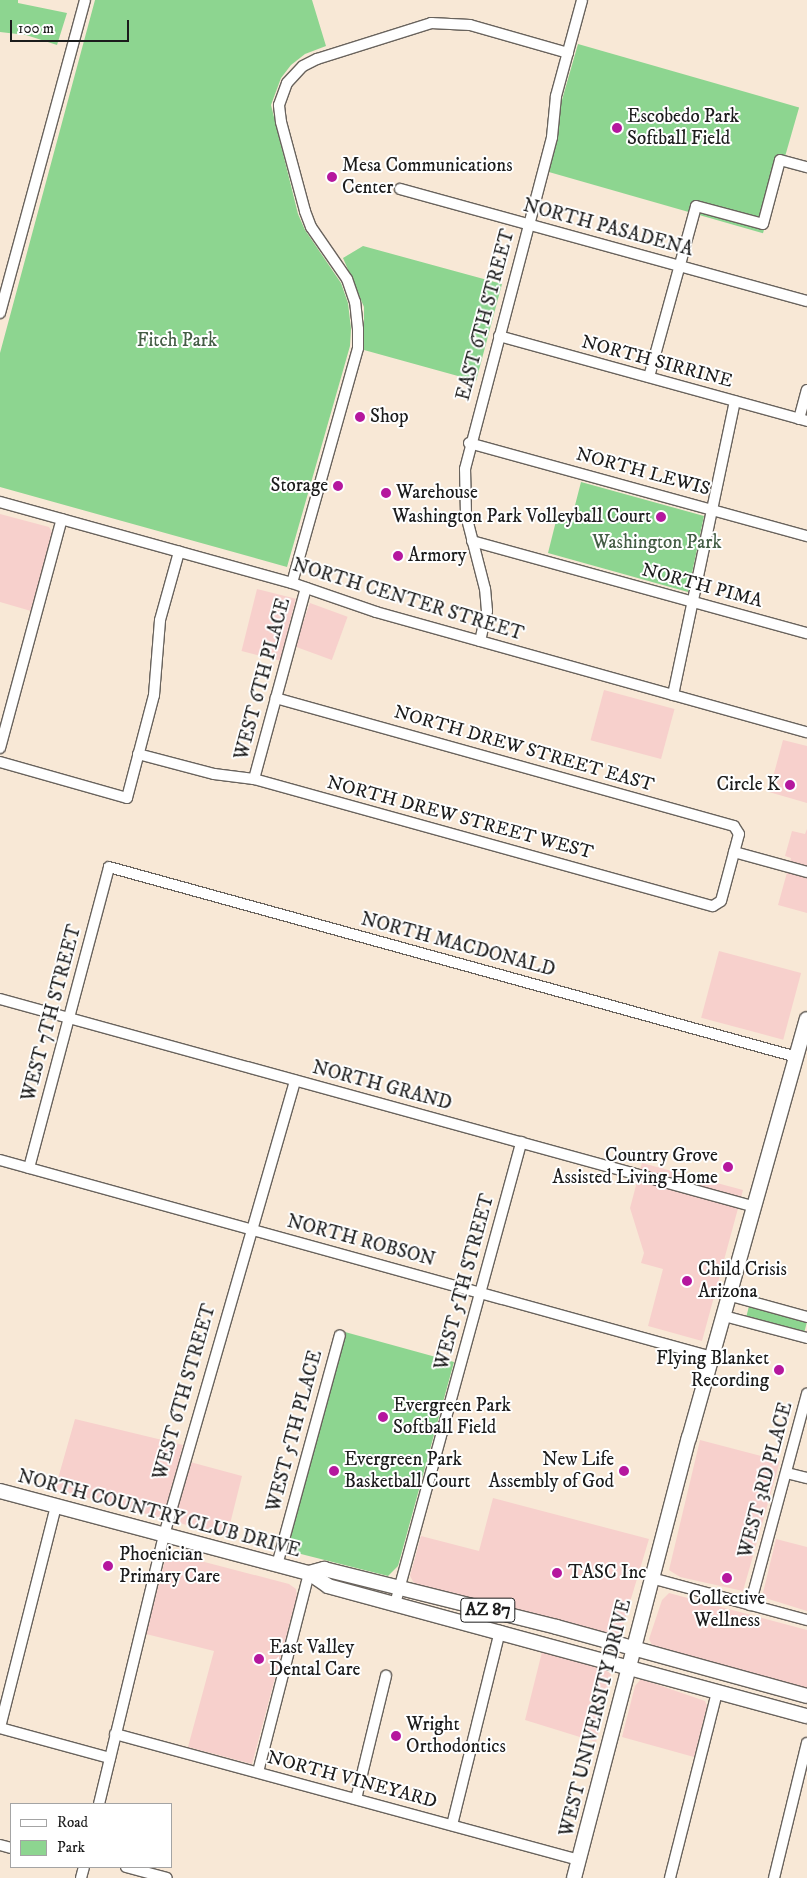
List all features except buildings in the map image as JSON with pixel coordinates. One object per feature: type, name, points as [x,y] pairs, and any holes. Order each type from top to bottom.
[{"type":"main road","name":"WEST UNIVERSITY DRIVE","points":[[574,1878],[651,1578],[712,1356],[731,1296],[797,1057],[804,1038],[807,1019]]},
{"type":"main road","name":"NORTH COUNTRY CLUB DRIVE","points":[[0,1491],[309,1574],[320,1583],[807,1716]]},
{"type":"main road","name":"NORTH COUNTRY CLUB DRIVE","points":[[309,1574],[324,1569],[633,1648],[807,1696]]},
{"type":"street","points":[[0,313],[85,0]]},
{"type":"street","name":"EAST 6TH STREET","points":[[480,641],[487,611],[486,589],[472,541],[464,491],[470,443],[552,137],[556,96],[582,0]]},
{"type":"street","points":[[292,584],[358,348],[358,329],[355,302],[347,279],[311,227],[304,211],[281,122],[279,106],[287,83],[303,66],[317,59],[431,23],[470,25],[568,53]]},
{"type":"street","points":[[649,377],[696,206],[762,224],[780,160],[807,167]]},
{"type":"street","name":"NORTH PASADENA","points":[[400,189],[807,301]]},
{"type":"street","name":"NORTH SIRRINE","points":[[499,336],[803,420]]},
{"type":"street","points":[[803,420],[807,390]]},
{"type":"street","points":[[673,695],[735,401]]},
{"type":"street","name":"NORTH LEWIS","points":[[470,443],[807,536]]},
{"type":"street","name":"NORTH CENTER STREET","points":[[0,502],[306,588],[376,612],[807,732]]},
{"type":"street","points":[[0,748],[62,519]]},
{"type":"street","name":"NORTH PIMA","points":[[472,541],[807,633]]},
{"type":"street","points":[[0,762],[127,798],[154,695],[160,620],[179,552]]},
{"type":"street","name":"WEST 6TH PLACE","points":[[254,779],[306,588]]},
{"type":"street","name":"NORTH DREW STREET EAST","points":[[276,698],[734,826],[739,834],[734,852]]},
{"type":"street","name":"NORTH DREW STREET WEST","points":[[138,754],[214,774],[254,779],[713,906],[721,901],[734,852]]},
{"type":"street","points":[[734,852],[807,872]]},
{"type":"street","name":"WEST 7TH STREET","points":[[29,1168],[109,867]]},
{"type":"street","name":"NORTH MACDONALD","points":[[109,867],[797,1057]]},
{"type":"street","name":"NORTH GRAND","points":[[0,998],[755,1207]]},
{"type":"street","name":"WEST 6TH STREET","points":[[99,1803],[164,1535],[228,1304],[253,1230],[295,1080]]},
{"type":"street","name":"WEST 5TH STREET","points":[[395,1604],[521,1142]]},
{"type":"street","name":"NORTH ROBSON","points":[[0,1160],[712,1356]]},
{"type":"street","points":[[731,1296],[807,1317]]},
{"type":"street","points":[[724,1316],[807,1338]]},
{"type":"street","name":"WEST 5TH PLACE","points":[[276,1565],[340,1335]]},
{"type":"street","name":"WEST 3RD PLACE","points":[[750,1605],[807,1394]]},
{"type":"street","points":[[786,1472],[807,1478]]},
{"type":"street","points":[[56,1506],[0,1728],[110,1758]]},
{"type":"street","points":[[258,1772],[309,1574]]},
{"type":"street","points":[[651,1578],[807,1620]]},
{"type":"street","points":[[452,1826],[500,1631]]},
{"type":"street","points":[[356,1799],[386,1676]]},
{"type":"street","points":[[670,1878],[717,1692]]},
{"type":"street","name":"NORTH VINEYARD","points":[[115,1734],[579,1860]]},
{"type":"street","points":[[774,1878],[807,1743]]},
{"type":"street","points":[[130,1868],[167,1878]]},
{"type":"shaded area","points":[[0,514],[49,527],[52,532],[31,611],[0,602]]},
{"type":"shaded area","points":[[257,589],[296,599],[280,661],[242,651]]},
{"type":"shaded area","points":[[310,603],[348,617],[332,660],[294,646]]},
{"type":"shaded area","points":[[604,690],[675,709],[661,759],[591,740]]},
{"type":"shaded area","points":[[783,740],[807,746],[807,803],[769,792]]},
{"type":"shaded area","points":[[807,829],[807,913],[778,905],[791,858],[785,856],[792,831],[805,834]]},
{"type":"shaded area","points":[[719,951],[801,973],[783,1040],[701,1018]]},
{"type":"shaded area","points":[[642,1163],[743,1190],[702,1341],[648,1326],[663,1269],[641,1263],[644,1253],[630,1208]]},
{"type":"shaded area","points":[[75,1419],[183,1445],[179,1459],[242,1476],[227,1536],[55,1489]]},
{"type":"shaded area","points":[[700,1440],[780,1461],[743,1591],[680,1577],[669,1570]]},
{"type":"shaded area","points":[[493,1498],[649,1539],[621,1632],[612,1635],[415,1585],[410,1576],[421,1536],[479,1551]]},
{"type":"shaded area","points":[[776,1539],[807,1547],[807,1611],[762,1597]]},
{"type":"shaded area","points":[[174,1554],[289,1584],[296,1589],[297,1596],[252,1764],[188,1747],[214,1651],[146,1634],[164,1564],[167,1558]]},
{"type":"shaded area","points":[[669,1593],[807,1630],[807,1689],[652,1645],[649,1639],[662,1600]]},
{"type":"shaded area","points":[[542,1652],[602,1667],[611,1674],[596,1742],[525,1720]]},
{"type":"shaded area","points":[[641,1679],[705,1701],[707,1706],[694,1757],[622,1737],[635,1686]]},
{"type":"green space","points":[[0,0],[18,0],[18,3],[67,13],[57,45],[26,35],[0,32]]},
{"type":"green space","name":"Fitch Park","points":[[95,0],[312,0],[326,46],[305,54],[291,65],[281,78],[271,105],[298,214],[305,230],[341,283],[348,303],[351,329],[350,346],[287,567],[0,487],[0,353]]},
{"type":"green space","points":[[578,44],[799,107],[763,233],[542,170]]},
{"type":"green space","points":[[363,246],[502,284],[476,381],[364,350],[364,307],[343,258]]},
{"type":"green space","name":"Washington Park","points":[[581,482],[704,516],[688,592],[548,553],[558,513],[572,517]]},
{"type":"green space","points":[[749,1306],[807,1320],[805,1331],[746,1317]]},
{"type":"green space","points":[[345,1332],[454,1362],[398,1566],[388,1576],[297,1553],[289,1544]]},
{"type":"place","name":"Escobedo Park Softball Field","points":[[617,128]]},
{"type":"place","name":"Mesa Communications Center","points":[[332,177]]},
{"type":"place","name":"Shop","points":[[360,417]]},
{"type":"place","name":"Storage","points":[[338,486]]},
{"type":"place","name":"Warehouse","points":[[386,493]]},
{"type":"place","name":"Washington Park Volleyball Court","points":[[661,517]]},
{"type":"place","name":"Armory","points":[[398,556]]},
{"type":"place","name":"Circle K","points":[[790,785]]},
{"type":"place","name":"Country Grove Assisted Living Home","points":[[728,1167]]},
{"type":"place","name":"Child Crisis Arizona","points":[[687,1281]]},
{"type":"place","name":"Flying Blanket Recording","points":[[779,1370]]},
{"type":"place","name":"Evergreen Park Softball Field","points":[[383,1417]]},
{"type":"place","name":"Evergreen Park Basketball Court","points":[[334,1471]]},
{"type":"place","name":"New Life Assembly of God","points":[[624,1471]]},
{"type":"place","name":"Phoenician Primary Care","points":[[108,1566]]},
{"type":"place","name":"TASC Inc","points":[[557,1573]]},
{"type":"place","name":"Collective Wellness","points":[[727,1578]]},
{"type":"place","name":"East Valley Dental Care","points":[[259,1659]]},
{"type":"place","name":"Wright Orthodontics","points":[[396,1736]]}]
